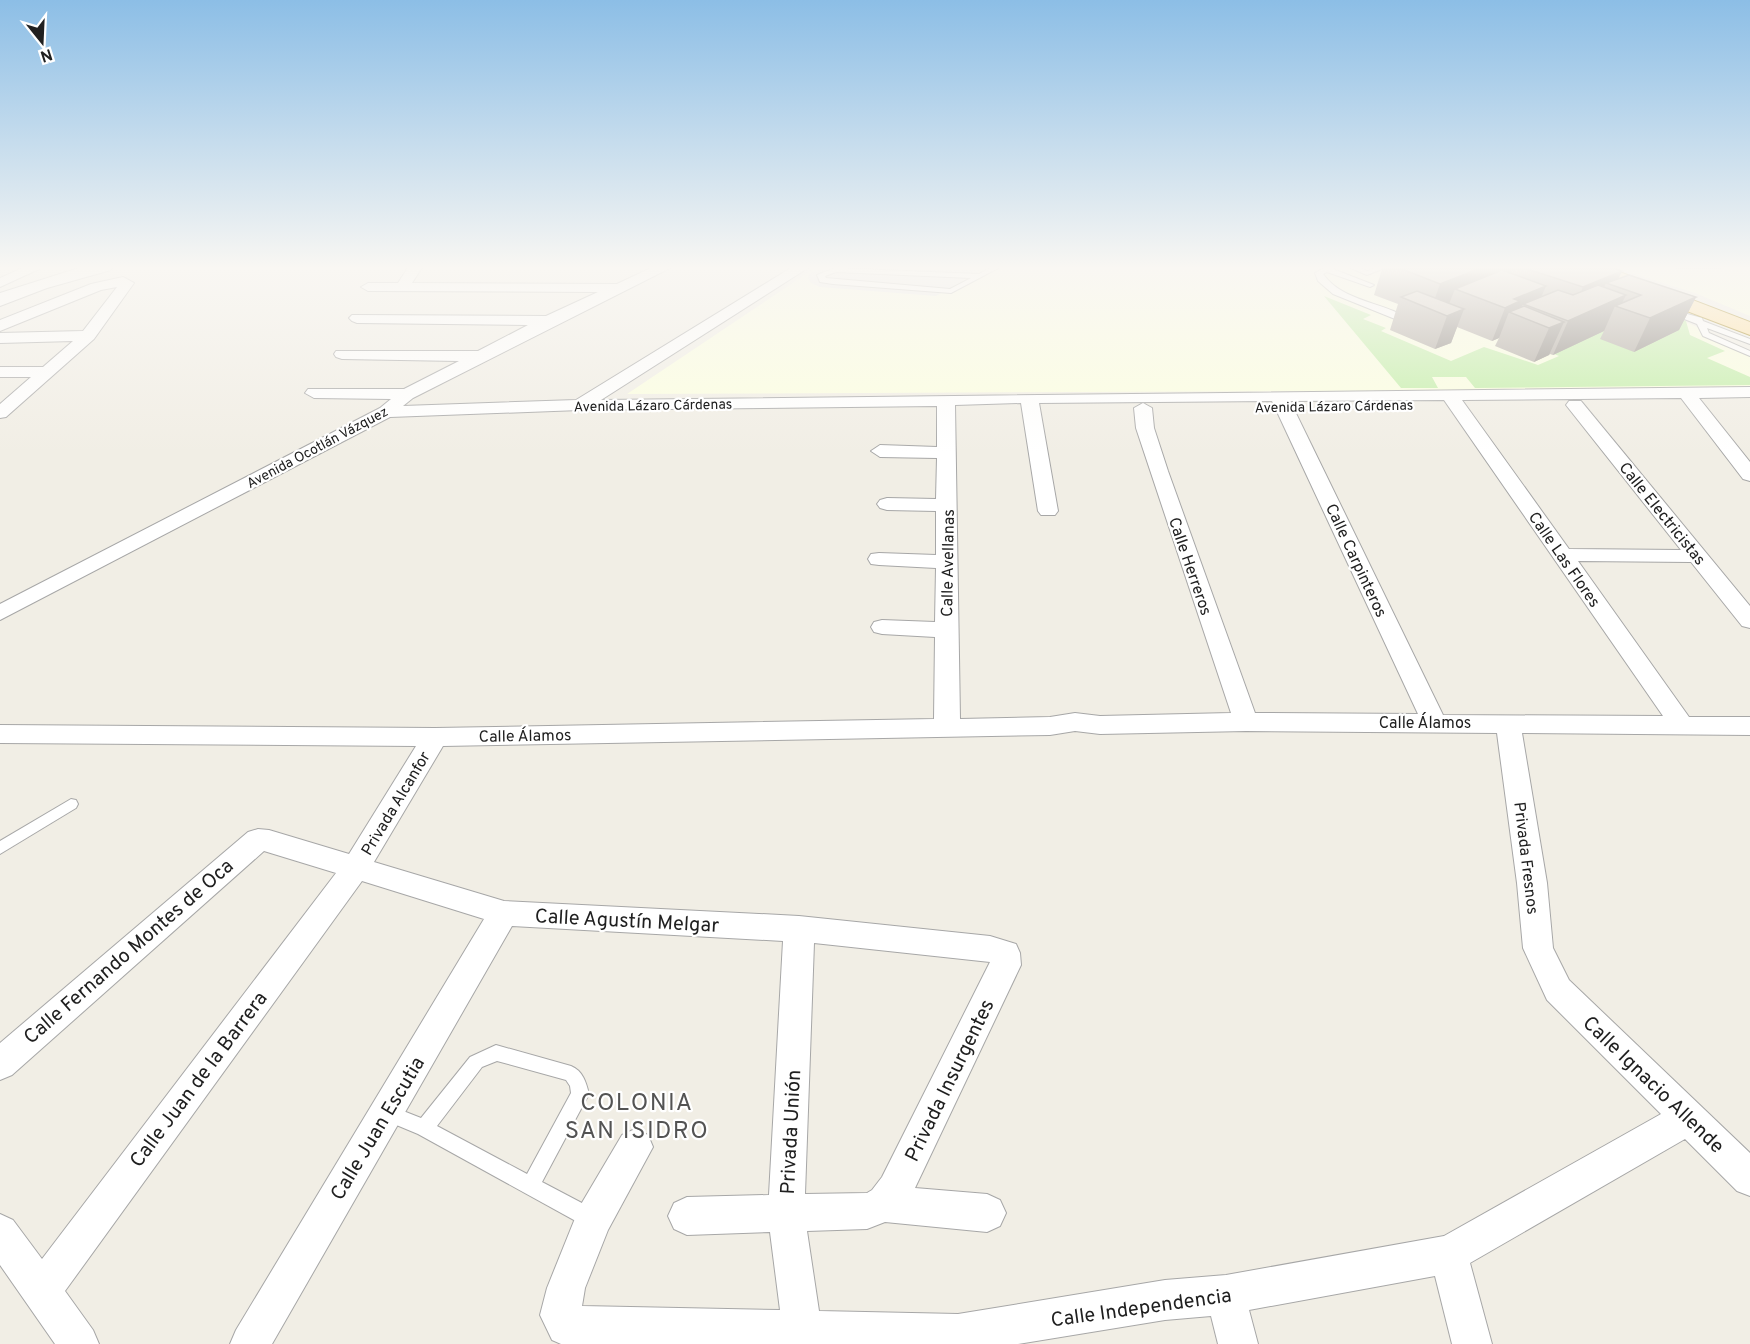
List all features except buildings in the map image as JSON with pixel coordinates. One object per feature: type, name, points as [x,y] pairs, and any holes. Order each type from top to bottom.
[{"type":"street","points":[[1,410],[48,372],[93,329]]},
{"type":"street","name":"Avenida Ocotlán Vázquez","points":[[0,613],[386,412],[407,394],[534,329]]},
{"type":"street","points":[[580,405],[703,329]]},
{"type":"street","points":[[3,334],[88,336]]},
{"type":"street","points":[[342,354],[482,356]]},
{"type":"street","points":[[0,372],[48,372]]},
{"type":"street","points":[[1686,392],[1750,475]]},
{"type":"street","name":"Avenida Lázaro Cárdenas","points":[[386,412],[580,405],[1281,402],[1750,392]]},
{"type":"street","points":[[314,393],[407,394]]},
{"type":"street","name":"Avenida Lázaro Cárdenas","points":[[1453,399],[1575,405],[1750,405]]},
{"type":"street","name":"Calle Las Flores","points":[[1453,399],[1682,725]]},
{"type":"street","name":"Avenida Lázaro Cárdenas","points":[[1030,404],[1143,408],[1281,402]]},
{"type":"street","name":"Calle Carpinteros","points":[[1281,402],[1434,722]]},
{"type":"street","name":"Calle Avellanas","points":[[946,404],[947,727]]},
{"type":"street","points":[[1030,404],[1048,511]]},
{"type":"street","name":"Calle Electricistas","points":[[1575,405],[1750,621]]},
{"type":"street","name":"Calle Herreros","points":[[1143,408],[1145,428],[1158,471],[1246,722]]},
{"type":"street","points":[[880,452],[947,453]]},
{"type":"street","points":[[887,504],[948,505]]},
{"type":"street","points":[[1562,555],[1698,556]]},
{"type":"street","points":[[879,559],[945,562]]},
{"type":"street","points":[[882,627],[946,630]]},
{"type":"street","name":"Calle Álamos","points":[[0,734],[435,737],[1050,726],[1064,733],[1085,731],[1100,725],[1246,722],[1508,722],[1750,726]]},
{"type":"street","name":"Privada Fresnos","points":[[1508,722],[1532,883],[1538,948],[1558,990]]},
{"type":"street","name":"Privada Alcanfor","points":[[355,869],[435,737]]},
{"type":"street","name":"Calle Agustín Melgar","points":[[258,840],[269,841],[504,913],[799,929],[990,949],[1005,953]]},
{"type":"street","name":"Calle Fernando Montes de Oca","points":[[0,1064],[258,840]]},
{"type":"street","name":"Calle Juan de la Barrera","points":[[42,1290],[355,869]]},
{"type":"street","name":"Calle Juan Escutia","points":[[250,1344],[504,913]]},
{"type":"street","name":"Privada Unión","points":[[799,929],[786,1215],[803,1338]]},
{"type":"street","name":"Privada Insurgentes","points":[[885,1204],[895,1190],[1005,965],[1005,953]]},
{"type":"street","name":"Calle Ignacio Allende","points":[[1558,990],[1750,1178]]},
{"type":"street","name":"Calle Independencia","points":[[592,1219],[566,1288],[560,1315],[566,1326],[803,1338],[958,1334],[1165,1300],[1226,1295],[1449,1254],[1689,1117]]},
{"type":"street","points":[[592,1219],[635,1147]]},
{"type":"street","points":[[687,1216],[867,1211],[885,1204],[987,1213]]},
{"type":"street","points":[[0,1233],[79,1344]]},
{"type":"street","points":[[1449,1254],[1472,1344]]},
{"type":"street","points":[[1226,1295],[1238,1344]]},
{"type":"lane","points":[[1703,329],[1706,334],[1750,354]]},
{"type":"lane","points":[[1719,329],[1750,342]]},
{"type":"lane","points":[[0,848],[71,804]]},
{"type":"lane","points":[[424,1128],[476,1062],[487,1055],[496,1053],[571,1074],[578,1083],[580,1094],[531,1184]]},
{"type":"lane","points":[[386,1112],[424,1128],[592,1219]]},
{"type":"shaded area","points":[[724,329],[1700,329],[1750,352],[1750,389],[627,394]]},
{"type":"green space","points":[[1351,329],[1385,329],[1381,331],[1451,361],[1484,347],[1538,365],[1559,356],[1489,329],[1688,329],[1690,335],[1725,351],[1707,358],[1750,377],[1750,385],[1475,388],[1466,377],[1432,377],[1438,388],[1401,388]]},
{"type":"district","name":"COLONIA SAN ISIDRO","points":[[637,1116]]}]
